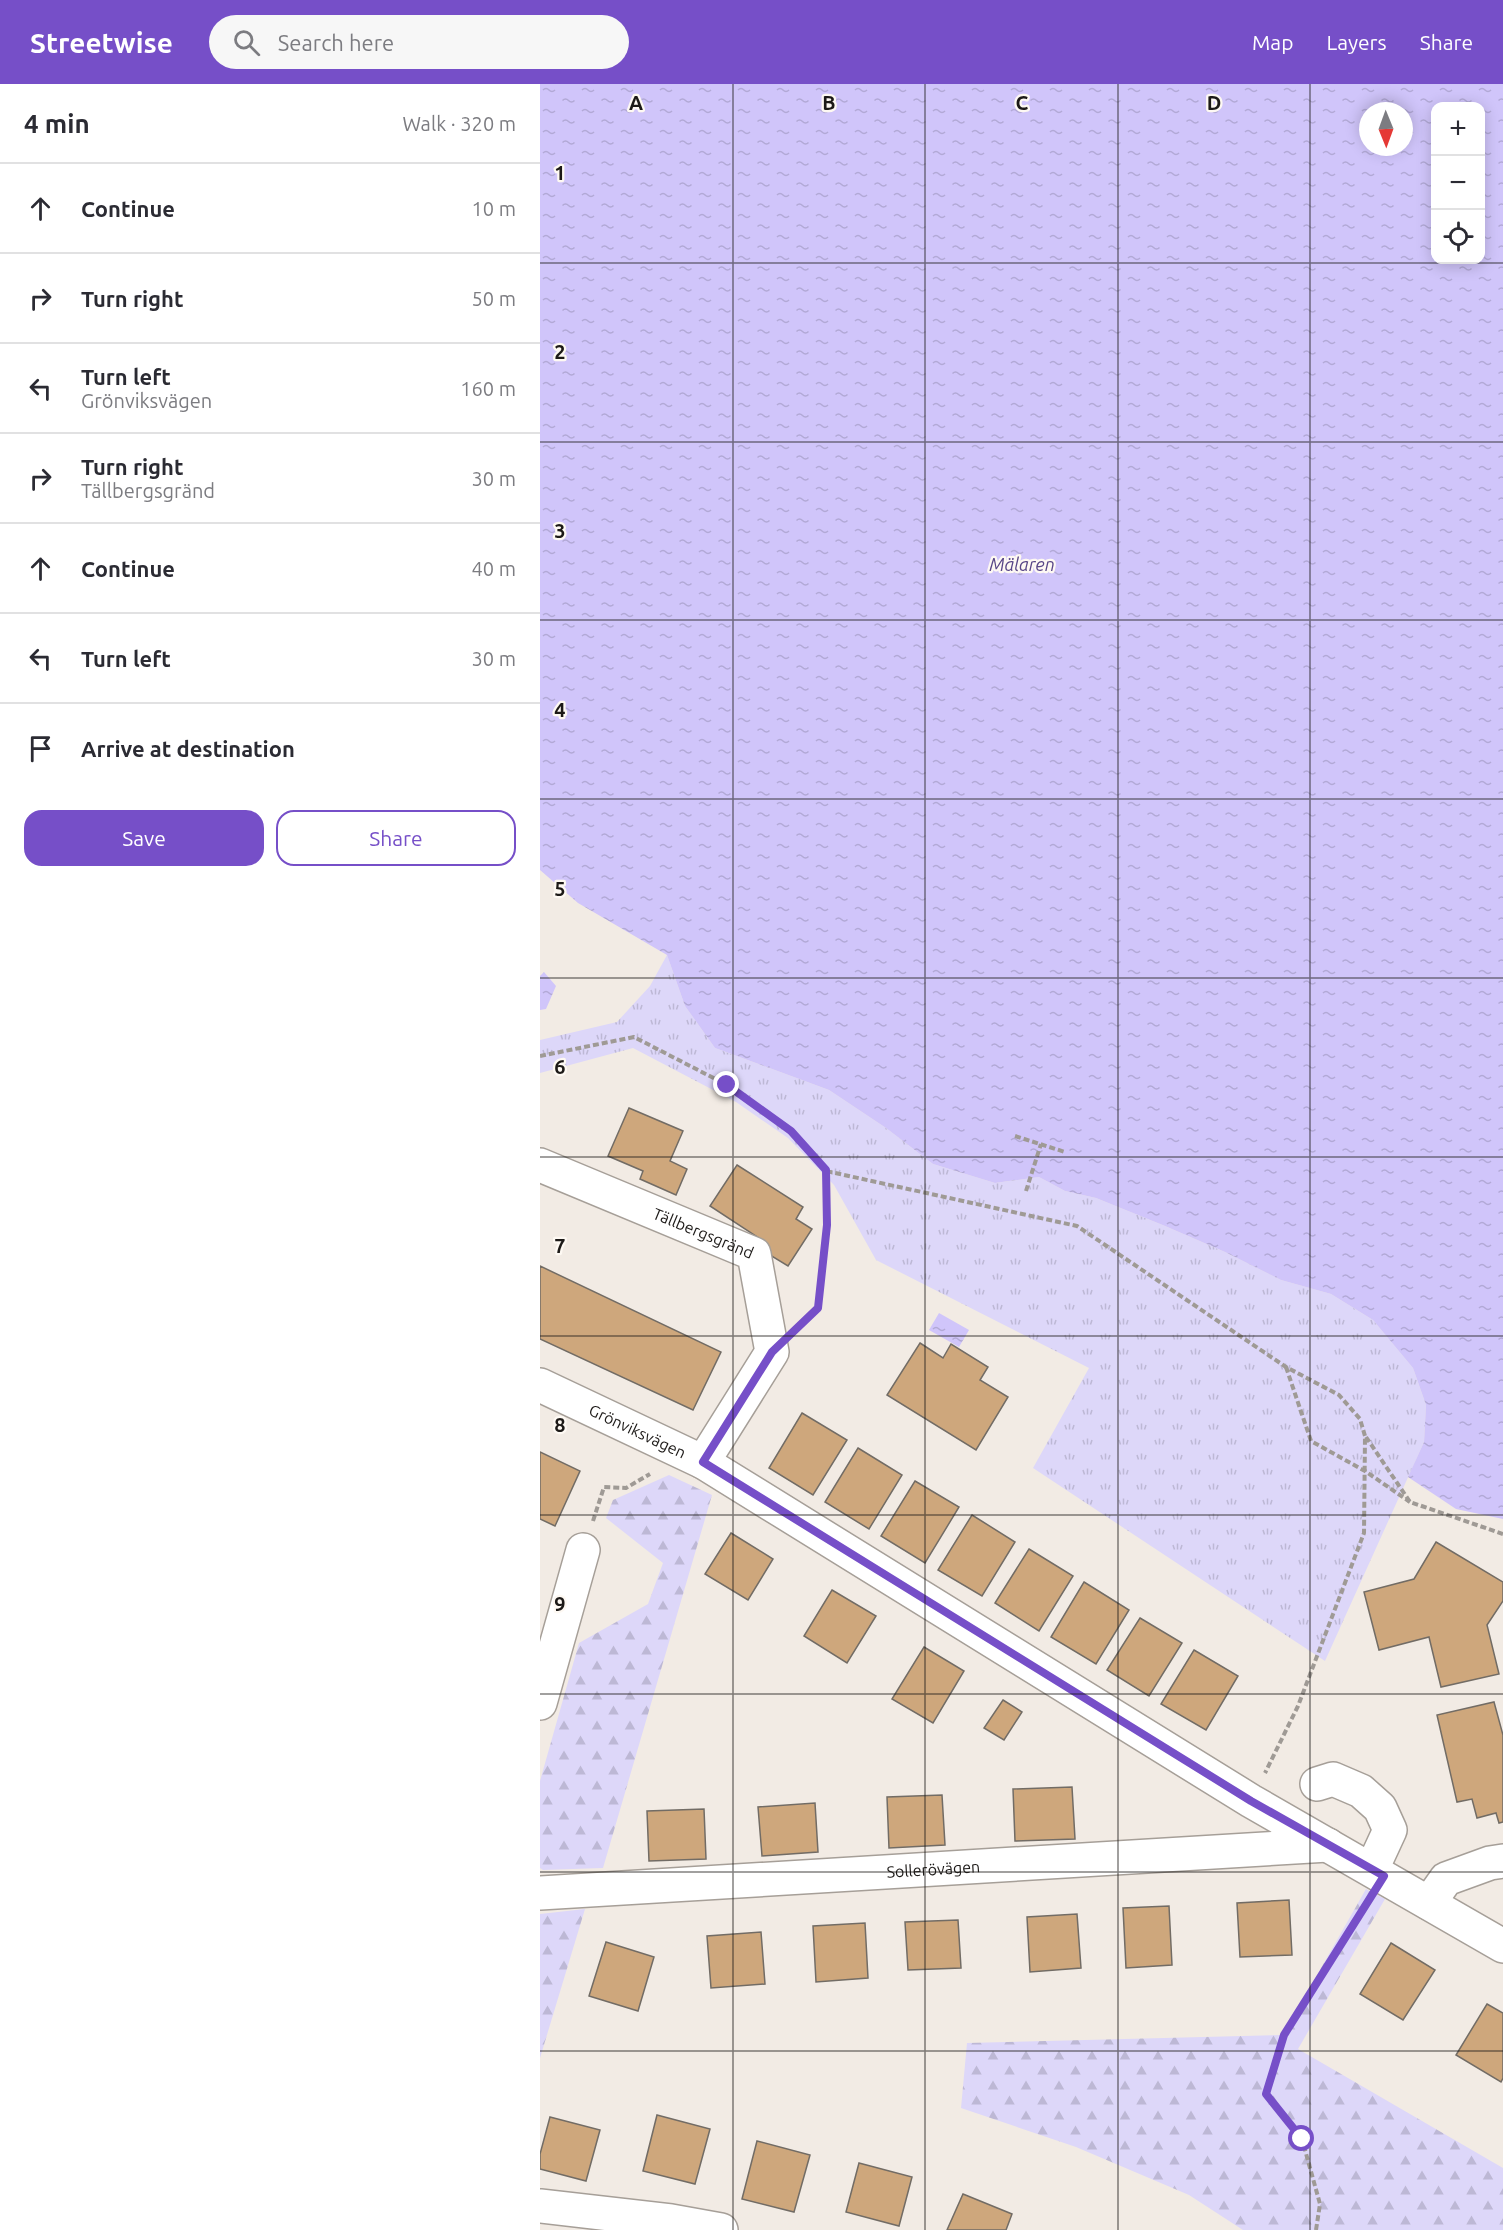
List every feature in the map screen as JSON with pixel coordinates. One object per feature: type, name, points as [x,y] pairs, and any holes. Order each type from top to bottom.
[{"type":"street","name":"Tällbergsgränd","points":[[540,1165],[754,1254],[772,1352]]},
{"type":"street","points":[[693,1457],[772,1352]]},
{"type":"street","name":"Grönviksvägen","points":[[540,1385],[693,1457],[1251,1801],[1503,1946]]},
{"type":"street","points":[[540,1703],[583,1550]]},
{"type":"street","points":[[1317,1784],[1333,1779],[1361,1791],[1380,1808],[1390,1830],[1378,1873]]},
{"type":"street","name":"Sollerövägen","points":[[540,1893],[1328,1845]]},
{"type":"street","points":[[1429,1903],[1446,1879],[1490,1863],[1503,1861]]},
{"type":"street","points":[[540,2206],[671,2221],[721,2230]]},
{"type":"path","points":[[540,1056],[634,1037],[727,1085],[791,1131],[826,1170],[1077,1226],[1286,1367],[1339,1395],[1360,1419],[1365,1436],[1364,1533],[1298,1706],[1251,1801]]},
{"type":"path","points":[[1015,1136],[1065,1152]]},
{"type":"path","points":[[1026,1191],[1041,1144]]},
{"type":"path","points":[[772,1352],[818,1308],[827,1225],[826,1170]]},
{"type":"path","points":[[1286,1367],[1311,1441],[1365,1471],[1410,1502],[1503,1534]]},
{"type":"path","points":[[1365,1436],[1410,1502]]},
{"type":"path","points":[[583,1550],[604,1487],[626,1488],[693,1457]]},
{"type":"path","points":[[1316,2230],[1320,2204],[1302,2139],[1266,2094],[1284,2035],[1378,1873]]},
{"type":"green space","points":[[667,955],[685,1006],[715,1048],[829,1090],[886,1128],[933,1164],[995,1183],[1039,1177],[1065,1191],[1096,1198],[1165,1226],[1281,1280],[1331,1294],[1373,1320],[1413,1368],[1426,1405],[1424,1442],[1325,1661],[1033,1468],[1089,1368],[876,1260],[834,1185],[788,1138],[736,1102],[633,1048],[540,1073],[540,1040],[617,1022],[650,986]]},
{"type":"green space","points":[[669,1475],[712,1495],[603,1868],[543,1870],[540,1868],[540,1781],[579,1643],[648,1604],[663,1563],[606,1518],[613,1500]]},
{"type":"green space","points":[[1366,1889],[1385,1899],[1298,2049],[1503,2168],[1503,2230],[1243,2230],[1189,2195],[1076,2147],[961,2108],[967,2043],[1283,2035]]},
{"type":"green space","points":[[585,1909],[540,2058],[540,1914]]},
{"type":"water","name":"Mälaren","points":[[540,84],[1503,84],[1503,1519],[1456,1509],[1408,1477],[1424,1442],[1426,1405],[1413,1368],[1373,1320],[1331,1294],[1281,1280],[1165,1226],[1096,1198],[1065,1191],[1039,1177],[995,1183],[933,1164],[886,1128],[829,1090],[715,1048],[685,1006],[667,955],[578,903],[540,870]]},
{"type":"water","points":[[544,972],[556,986],[546,1009],[540,1010],[540,976]]},
{"type":"water","points":[[939,1313],[969,1330],[959,1347],[929,1330]]},
{"type":"building","points":[[629,1108],[683,1131],[670,1161],[687,1169],[676,1195],[640,1179],[643,1171],[608,1156]]},
{"type":"building","points":[[737,1165],[803,1207],[796,1219],[812,1229],[788,1266],[760,1249],[765,1242],[710,1206]]},
{"type":"building","points":[[540,1266],[721,1352],[693,1410],[540,1339]]},
{"type":"building","points":[[920,1343],[943,1358],[951,1344],[988,1367],[980,1380],[1008,1397],[976,1450],[887,1395]]},
{"type":"building","points":[[802,1413],[847,1440],[813,1495],[769,1468]]},
{"type":"building","points":[[858,1448],[902,1475],[869,1529],[825,1502]]},
{"type":"building","points":[[540,1452],[580,1471],[555,1526],[540,1519]]},
{"type":"building","points":[[915,1481],[959,1507],[925,1563],[881,1536]]},
{"type":"building","points":[[972,1515],[1015,1542],[982,1596],[938,1570]]},
{"type":"building","points":[[731,1533],[773,1559],[748,1600],[705,1574]]},
{"type":"building","points":[[1436,1542],[1503,1582],[1503,1601],[1487,1625],[1499,1674],[1441,1687],[1429,1637],[1379,1650],[1364,1592],[1414,1579]]},
{"type":"building","points":[[1029,1549],[1073,1576],[1039,1631],[995,1603]]},
{"type":"building","points":[[1084,1582],[1129,1610],[1096,1664],[1051,1637]]},
{"type":"building","points":[[832,1590],[876,1616],[847,1663],[804,1636]]},
{"type":"building","points":[[1140,1618],[1182,1643],[1149,1696],[1107,1670]]},
{"type":"building","points":[[924,1647],[964,1671],[933,1723],[892,1699]]},
{"type":"building","points":[[1194,1650],[1238,1676],[1206,1730],[1161,1704]]},
{"type":"building","points":[[1003,1700],[1022,1712],[1004,1740],[984,1728]]},
{"type":"building","points":[[1494,1702],[1503,1735],[1503,1822],[1499,1823],[1496,1813],[1477,1818],[1472,1799],[1457,1802],[1437,1715]]},
{"type":"building","points":[[1072,1787],[1075,1839],[1015,1841],[1013,1789]]},
{"type":"building","points":[[942,1795],[945,1845],[889,1848],[887,1797]]},
{"type":"building","points":[[815,1803],[818,1852],[762,1856],[758,1807]]},
{"type":"building","points":[[704,1809],[706,1859],[649,1861],[647,1811]]},
{"type":"building","points":[[1289,1900],[1292,1955],[1240,1957],[1237,1903]]},
{"type":"building","points":[[1169,1906],[1172,1965],[1126,1968],[1123,1908]]},
{"type":"building","points":[[1077,1914],[1081,1968],[1030,1972],[1027,1917]]},
{"type":"building","points":[[958,1920],[961,1968],[908,1970],[905,1922]]},
{"type":"building","points":[[865,1923],[868,1978],[816,1982],[813,1926]]},
{"type":"building","points":[[761,1932],[765,1984],[711,1988],[707,1936]]},
{"type":"building","points":[[606,1942],[654,1957],[638,2011],[589,1996]]},
{"type":"building","points":[[1391,1943],[1435,1970],[1403,2020],[1360,1994]]},
{"type":"building","points":[[1487,2004],[1503,2013],[1503,2078],[1501,2082],[1456,2055]]},
{"type":"building","points":[[657,2115],[710,2129],[695,2184],[643,2171]]},
{"type":"building","points":[[550,2117],[600,2130],[586,2181],[540,2169],[540,2154]]},
{"type":"building","points":[[757,2141],[810,2155],[794,2212],[742,2199]]},
{"type":"building","points":[[859,2163],[912,2177],[899,2226],[846,2212]]},
{"type":"building","points":[[963,2194],[1012,2214],[1006,2230],[947,2230]]},
{"type":"route","points":[[727,1085],[791,1131],[826,1170],[827,1225],[818,1308],[772,1352],[703,1462],[1251,1801],[1384,1876],[1284,2035],[1266,2094],[1302,2139]]}]
